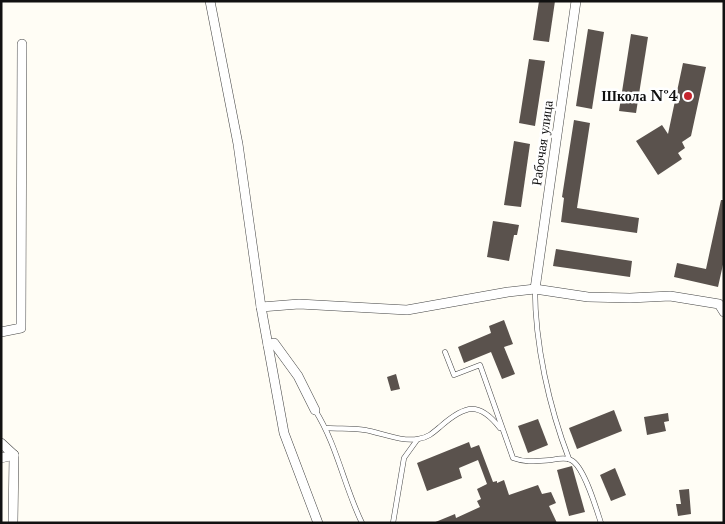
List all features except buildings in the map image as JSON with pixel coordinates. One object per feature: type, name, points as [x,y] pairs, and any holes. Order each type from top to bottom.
[{"type":"street","points":[[210,1],[238,144],[261,306],[284,434],[318,523]]},
{"type":"street","name":"Рабочая улица","points":[[535,289],[576,1]]},
{"type":"street","points":[[1,332],[22,328],[22,44]]},
{"type":"street","points":[[261,306],[299,304],[407,310],[535,289],[588,297],[630,298],[670,296],[722,306]]},
{"type":"street","points":[[268,345],[274,344],[298,376],[315,410]]},
{"type":"street","points":[[1,443],[14,456],[13,523]]},
{"type":"street","points":[[1,458],[14,456]]},
{"type":"lane","points":[[535,289],[535,319],[546,381],[559,435],[569,459]]},
{"type":"lane","points":[[445,352],[454,375],[480,365],[513,458],[522,462],[569,459],[576,463],[587,484],[602,523]]},
{"type":"lane","points":[[327,428],[363,430],[418,440],[429,436],[460,411],[476,408],[491,416],[503,431]]},
{"type":"lane","points":[[315,410],[327,428],[351,499],[362,523]]},
{"type":"lane","points":[[393,523],[404,458],[418,440]]},
{"type":"place","name":"Школа №4","points":[[688,96]]}]
